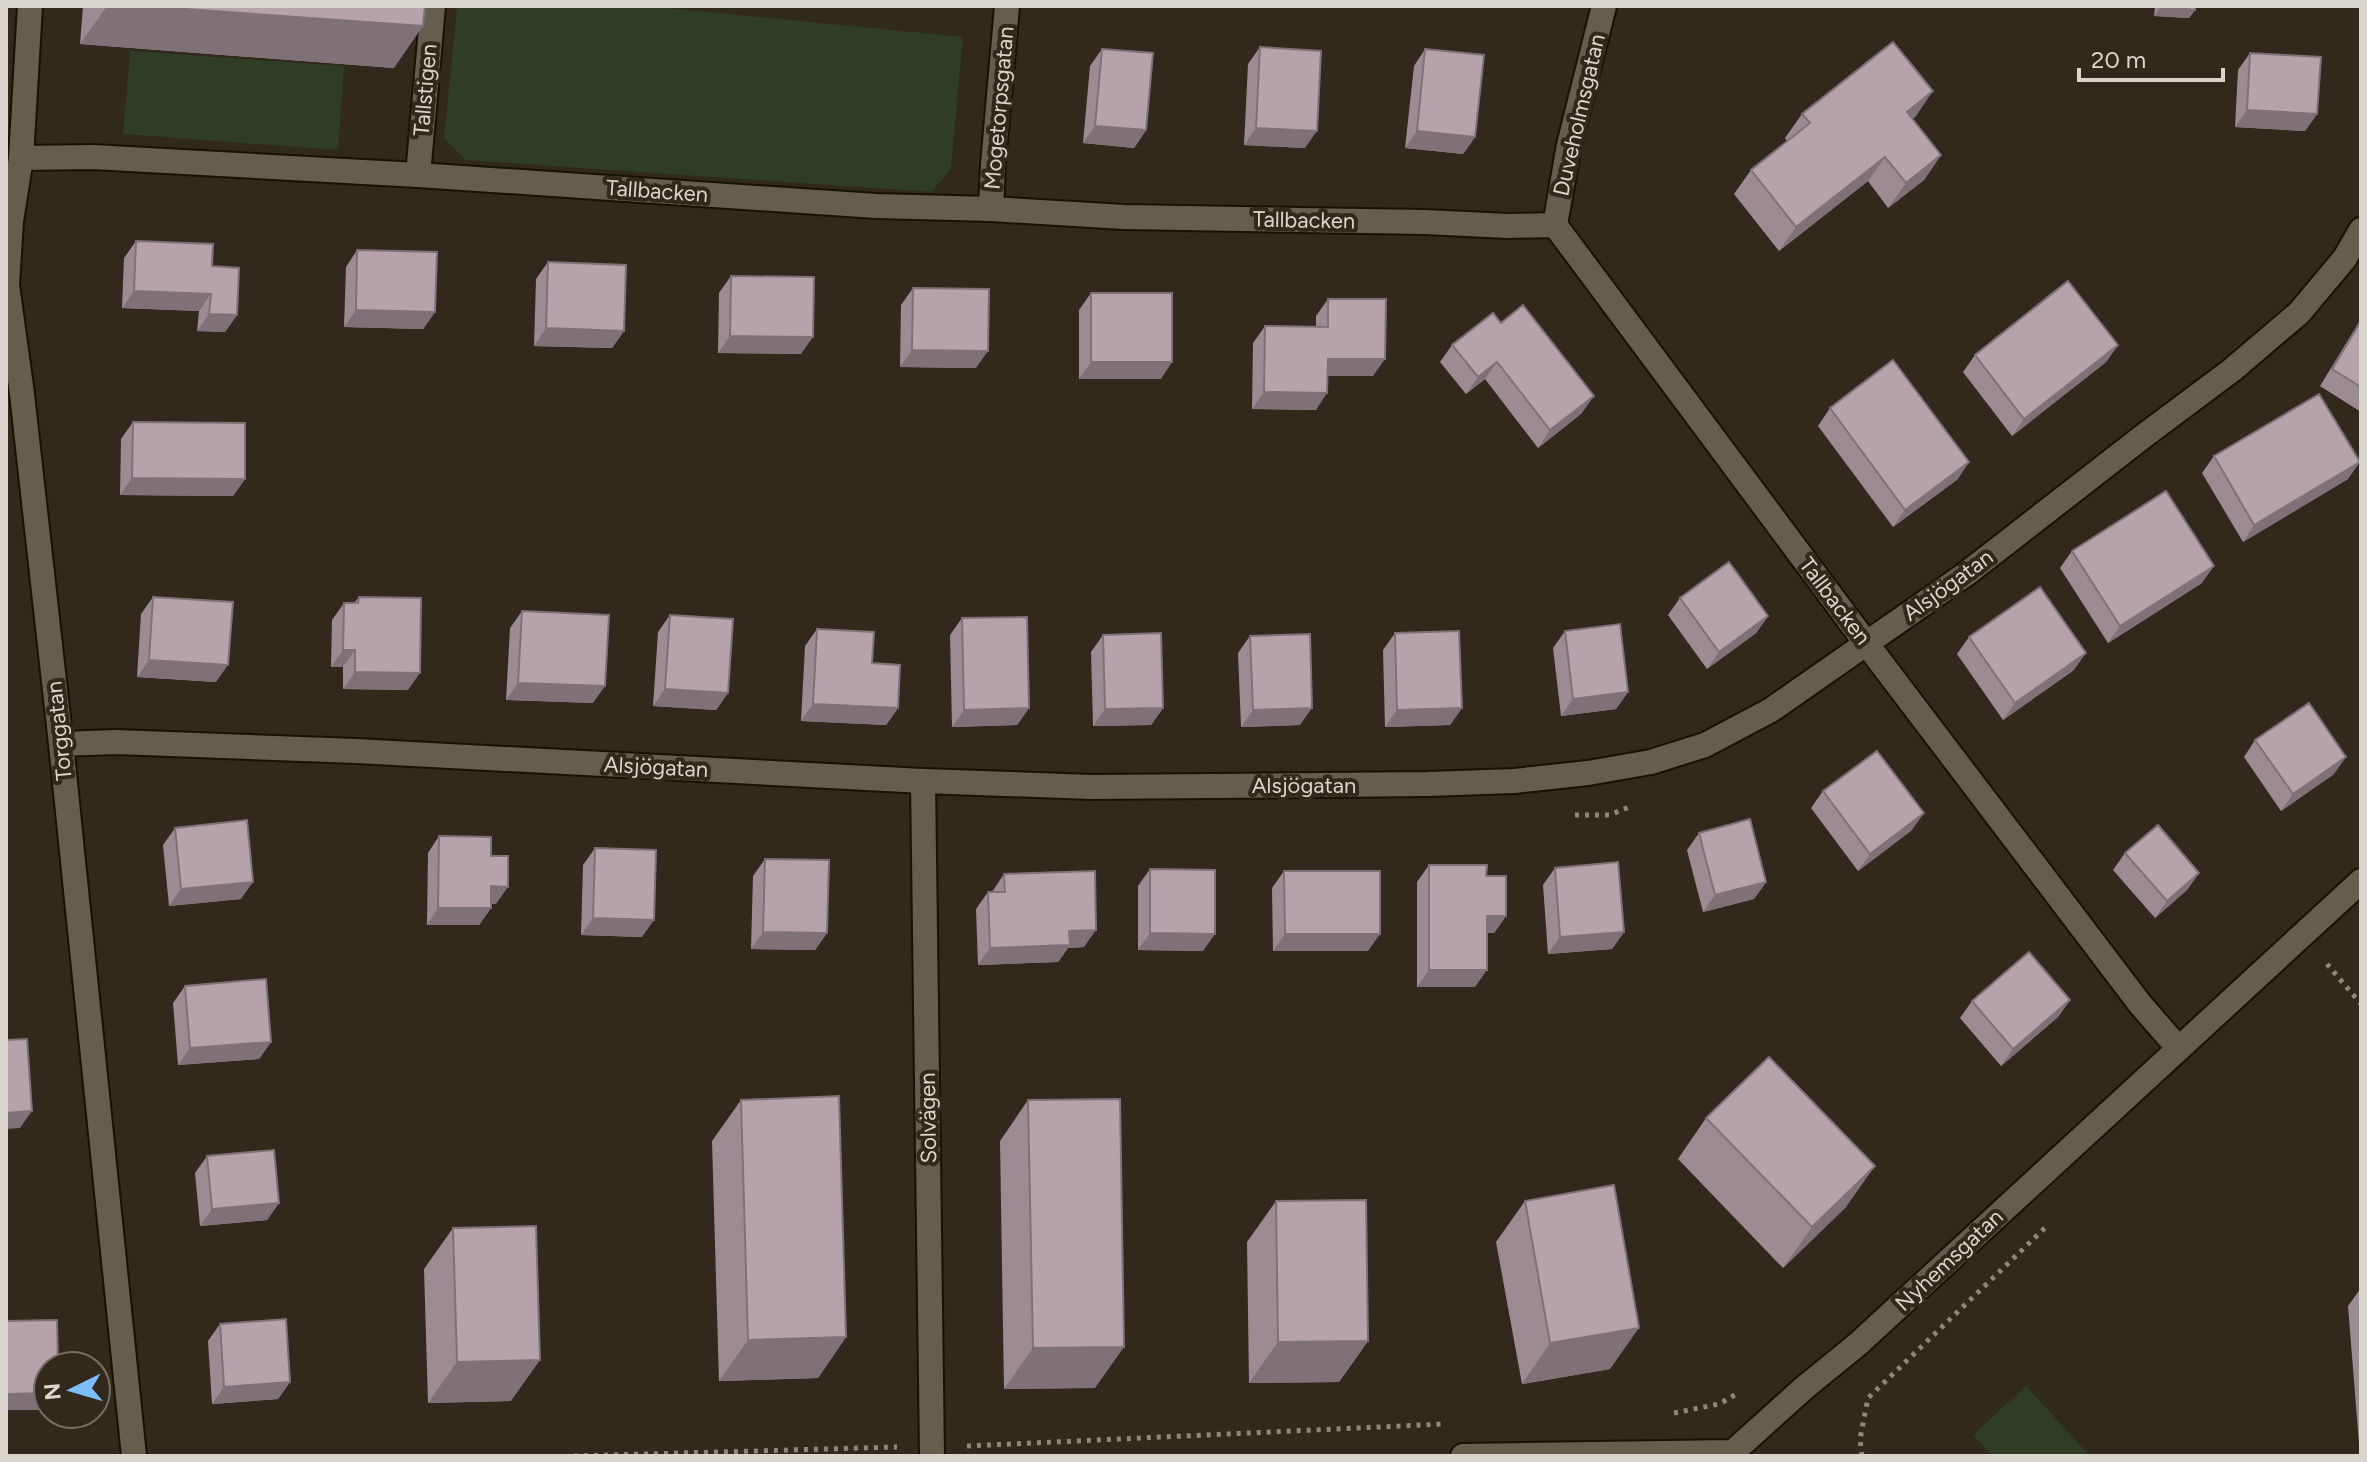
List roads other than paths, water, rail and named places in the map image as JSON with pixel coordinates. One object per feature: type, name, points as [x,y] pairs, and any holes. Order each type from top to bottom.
[{"type":"street","name":"Torggatan","points":[[30,6],[21,158],[11,221],[6,285],[22,394],[61,744],[134,1456]]},
{"type":"street","name":"Tallstigen","points":[[418,175],[433,6]]},
{"type":"street","name":"Mogetorpsgatan","points":[[991,209],[1007,6]]},
{"type":"street","name":"Duveholmsgatan","points":[[1555,225],[1569,145],[1604,6]]},
{"type":"street","name":"Tallbacken","points":[[21,158],[93,157],[876,206],[1124,217],[1555,225],[1866,643],[2140,1004],[2179,1049]]},
{"type":"street","name":"Alsjögatan","points":[[61,744],[116,742],[356,751],[1092,787],[1514,781],[1651,762],[1705,745],[1771,710],[1966,574],[2232,370],[2299,313],[2345,258],[2361,230]]},
{"type":"street","name":"Solvägen","points":[[923,781],[932,1452]]},
{"type":"street","name":"Nyhemsgatan","points":[[1463,1456],[1737,1454],[1804,1388],[1858,1344],[2361,881]]}]
